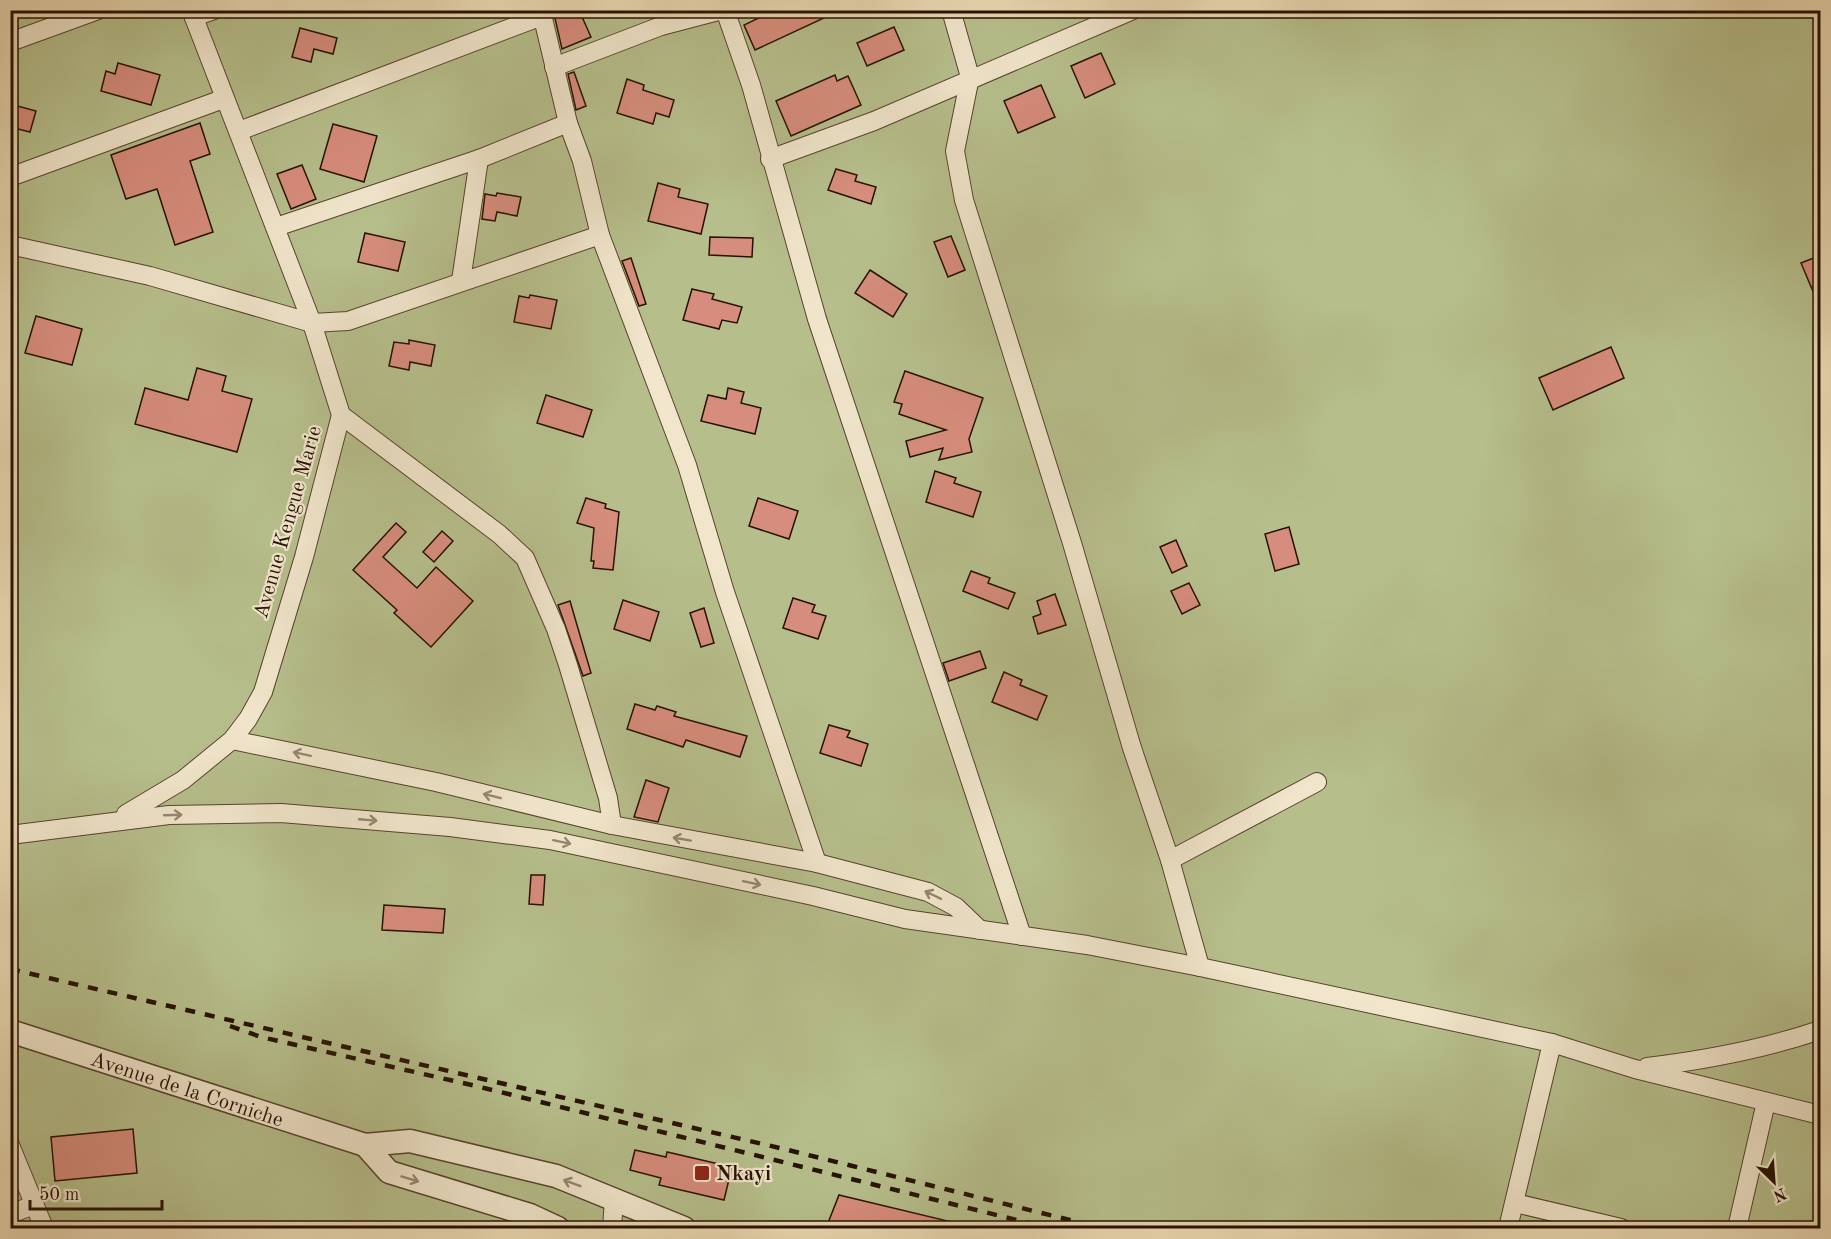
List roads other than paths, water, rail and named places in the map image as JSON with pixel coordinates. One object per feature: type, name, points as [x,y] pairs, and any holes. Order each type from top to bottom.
[{"type":"street","points":[[10,42],[98,10]]},
{"type":"street","points":[[192,14],[214,10]]},
{"type":"street","points":[[554,67],[661,26],[723,10],[751,85],[770,159],[821,330],[1022,936]]},
{"type":"street","points":[[951,10],[970,78],[955,151],[964,200],[1072,543],[1132,748],[1170,860],[1200,967]]},
{"type":"street","points":[[770,159],[873,121],[948,90],[970,78],[1043,51],[1133,10]]},
{"type":"street","points":[[238,131],[542,13],[568,123],[582,161],[600,235],[687,465],[725,592],[817,863]]},
{"type":"street","name":"Avenue Kengue Marie","points":[[115,820],[183,780],[232,740],[248,719],[262,692],[304,557],[341,415],[312,323],[238,131],[223,99],[192,14]]},
{"type":"street","points":[[10,177],[223,99]]},
{"type":"street","points":[[276,227],[479,159],[568,123]]},
{"type":"street","points":[[461,281],[479,159]]},
{"type":"street","points":[[10,245],[150,276],[312,323],[348,321],[600,235]]},
{"type":"street","points":[[341,415],[499,534],[525,558],[556,629],[568,665],[608,798],[612,825]]},
{"type":"street","points":[[232,740],[436,782],[612,825],[817,863],[927,892],[956,907],[980,930]]},
{"type":"street","points":[[1170,860],[1317,782]]},
{"type":"street","points":[[10,835],[169,815],[281,813],[450,827],[550,840],[813,896],[905,919],[1087,945],[1552,1043],[1635,1069],[1821,1115]]},
{"type":"street","name":"Avenue de la Corniche","points":[[10,1030],[365,1145],[410,1141],[556,1176],[673,1226]]},
{"type":"street","points":[[1635,1069],[1691,1062],[1746,1051],[1779,1044],[1821,1030]]},
{"type":"street","points":[[1508,1228],[1552,1043]]},
{"type":"street","points":[[1737,1228],[1766,1102]]},
{"type":"street","points":[[10,1145],[44,1228]]},
{"type":"street","points":[[365,1145],[388,1172],[530,1215],[558,1228]]},
{"type":"street","points":[[612,1228],[614,1199]]},
{"type":"street","points":[[1515,1203],[1621,1228]]},
{"type":"street","points":[[10,1214],[34,1205]]},
{"type":"railway","points":[[10,969],[784,1149],[1102,1228]]},
{"type":"railway","points":[[230,1026],[261,1037],[476,1086],[1049,1228]]},
{"type":"place","name":"Nkayi","points":[[702,1173]]}]
